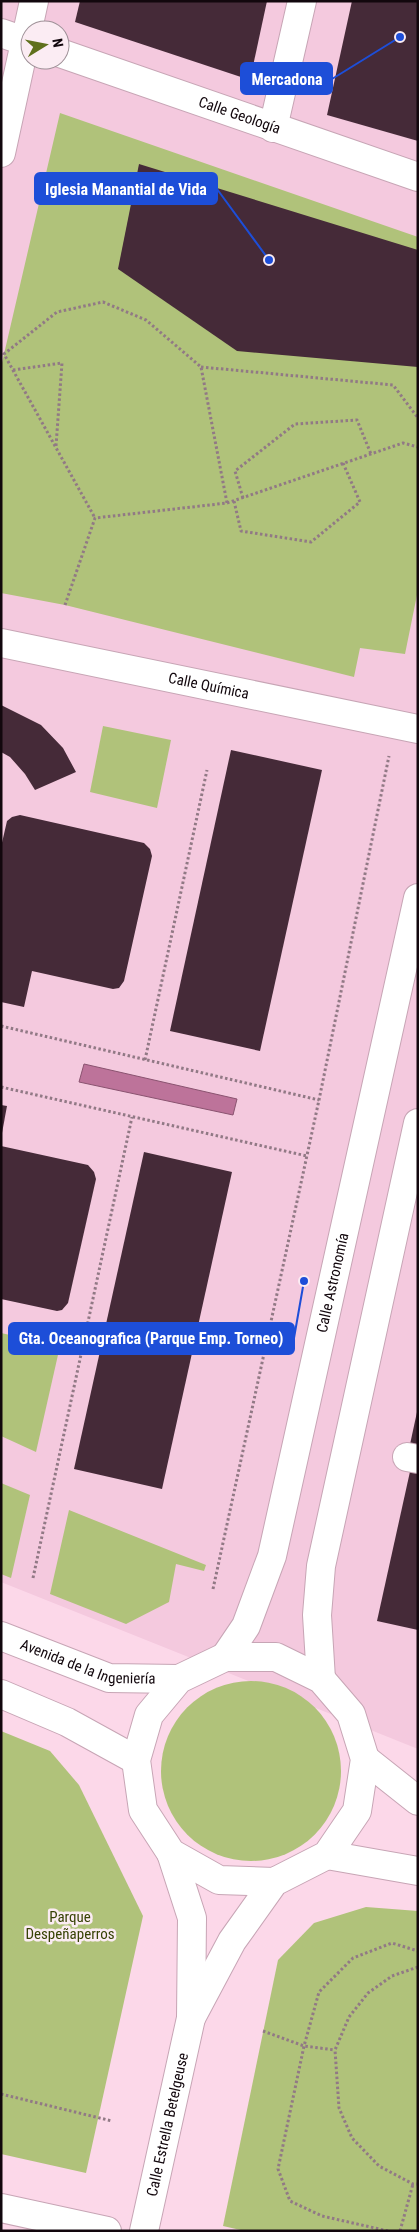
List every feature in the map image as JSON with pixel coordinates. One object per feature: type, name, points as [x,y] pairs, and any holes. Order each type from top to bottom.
[{"type":"street","points":[[1,153],[19,39],[34,1]]},
{"type":"street","points":[[273,128],[302,1]]},
{"type":"street","name":"Calle Geología","points":[[70,57],[418,177]]},
{"type":"street","name":"Calle Química","points":[[1,643],[407,727]]},
{"type":"street","name":"Calle Astronomía","points":[[225,1657],[246,1626],[272,1556],[418,898]]},
{"type":"street","points":[[321,1679],[317,1615],[321,1566],[418,1123]]},
{"type":"street","name":"Avenida de la Ingeniería","points":[[1,1636],[109,1678],[179,1679]]},
{"type":"street","points":[[225,1657],[276,1657],[321,1679],[351,1714],[364,1759],[357,1812],[326,1855],[274,1882],[232,1941],[191,2018],[192,1918],[171,1853],[143,1810],[136,1760],[149,1715],[179,1679],[225,1657]]},
{"type":"street","points":[[1,1694],[67,1722],[136,1760]]},
{"type":"street","points":[[364,1759],[418,1801]]},
{"type":"street","points":[[171,1853],[219,1880],[274,1882]]},
{"type":"street","points":[[326,1855],[418,1871]]},
{"type":"street","name":"Calle Estrella Betelgeuse","points":[[144,2231],[191,2018]]},
{"type":"street","points":[[1,2208],[107,2231]]},
{"type":"path","points":[[65,605],[95,518],[4,354],[57,312],[103,302],[146,320],[202,367],[393,385],[418,418]]},
{"type":"path","points":[[13,370],[62,363],[56,448]]},
{"type":"path","points":[[202,367],[227,503]]},
{"type":"path","points":[[243,498],[235,471],[296,424],[357,420],[371,454]]},
{"type":"path","points":[[95,518],[227,503],[403,443],[418,447]]},
{"type":"path","points":[[234,500],[241,531],[311,542],[360,502],[343,463]]},
{"type":"path","points":[[213,1589],[319,1100],[407,727]]},
{"type":"path","points":[[144,1060],[207,770]]},
{"type":"path","points":[[1,1026],[319,1100]]},
{"type":"path","points":[[1,1087],[307,1156]]},
{"type":"path","points":[[33,1578],[132,1116]]},
{"type":"path","points":[[388,2231],[322,2216],[290,2201],[278,2169],[304,2046],[319,1992],[353,1958],[392,1942],[418,1951]]},
{"type":"path","points":[[400,2231],[415,2184],[378,2166],[352,2138],[339,2108],[335,2050],[349,2017],[368,1993],[392,1976],[418,1967]]},
{"type":"path","points":[[263,2031],[304,2046],[335,2050]]},
{"type":"path","points":[[1,2094],[112,2122]]},
{"type":"shaded area","points":[[1,1],[418,1],[418,1749],[1,1582]]},
{"type":"shaded area","points":[[84,1064],[237,1099],[233,1115],[79,1082]]},
{"type":"green space","points":[[60,113],[418,237],[418,590],[405,654],[360,648],[354,677],[65,605],[1,593],[1,367]]},
{"type":"green space","points":[[103,726],[171,740],[157,808],[90,792]]},
{"type":"green space","points":[[1,1333],[60,1346],[36,1452],[1,1436]]},
{"type":"green space","points":[[1,1483],[30,1495],[11,1578],[1,1574]]},
{"type":"green space","points":[[69,1510],[206,1565],[204,1571],[176,1564],[169,1602],[126,1624],[50,1594]]},
{"type":"green space","points":[[242,1681],[260,1681],[286,1687],[315,1707],[335,1736],[340,1753],[340,1789],[335,1806],[315,1835],[286,1855],[269,1860],[242,1861],[225,1858],[208,1851],[181,1828],[171,1814],[164,1797],[161,1780],[161,1762],[164,1745],[171,1728],[194,1701],[208,1691],[225,1684]]},
{"type":"green space","name":"Parque Despeñaperros","points":[[1,1731],[50,1751],[79,1785],[143,1916],[86,2173],[1,2154]]},
{"type":"green space","points":[[366,1907],[418,1911],[418,2231],[245,2231],[223,2226],[278,1960],[314,1923]]},
{"type":"building","points":[[80,1],[267,1],[250,80],[75,22]]},
{"type":"building","points":[[352,1],[418,1],[418,141],[327,115]]},
{"type":"building","points":[[139,164],[418,250],[418,367],[237,351],[118,269]]},
{"type":"building","points":[[1,705],[41,725],[63,748],[76,772],[35,790],[25,774],[10,757],[1,752]]},
{"type":"building","points":[[231,750],[322,770],[260,1051],[170,1031]]},
{"type":"building","points":[[20,815],[144,843],[150,849],[152,856],[124,981],[119,988],[113,989],[32,971],[24,1007],[1,1002],[1,847],[7,821],[12,817]]},
{"type":"building","points":[[1,1105],[7,1106],[2,1133],[1,1133]]},
{"type":"building","points":[[1,1146],[88,1165],[94,1172],[96,1179],[68,1303],[62,1310],[57,1311],[1,1299]]},
{"type":"building","points":[[144,1152],[232,1172],[162,1489],[74,1469]]},
{"type":"building","points":[[418,1413],[418,1451],[409,1449]]},
{"type":"building","points":[[411,1467],[418,1468],[418,1630],[377,1621]]},
{"type":"place","name":"Mercadona","points":[[400,37]]},
{"type":"place","name":"Iglesia Manantial de Vida","points":[[269,260]]},
{"type":"place","name":"Gta. Oceanografica (Parque Emp. Torneo)","points":[[304,1281]]}]
